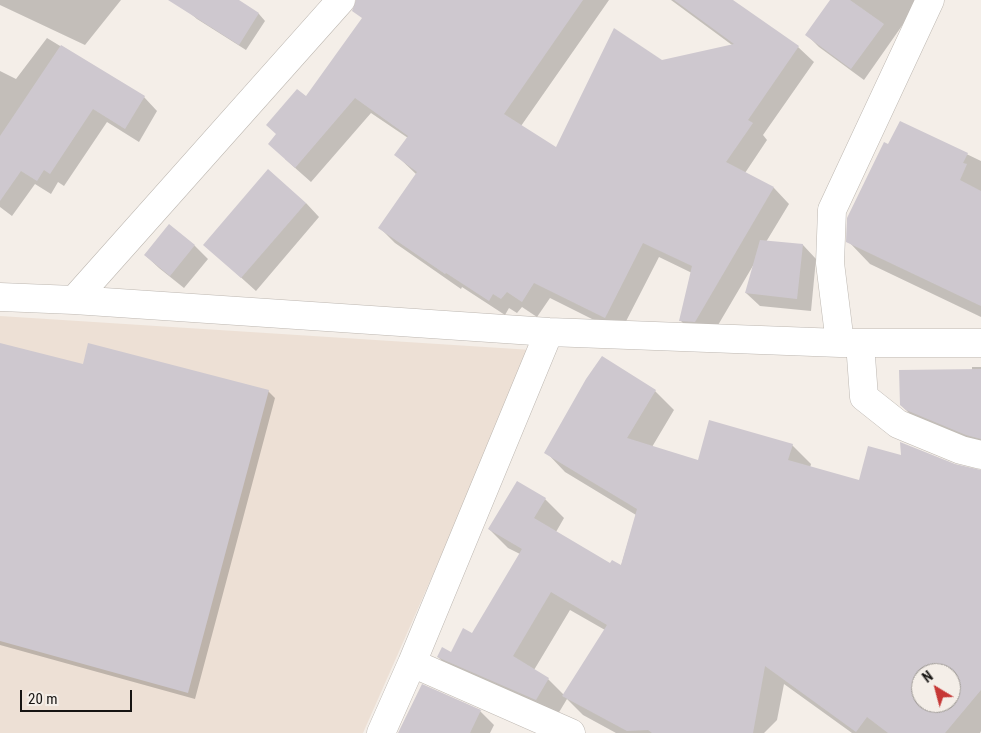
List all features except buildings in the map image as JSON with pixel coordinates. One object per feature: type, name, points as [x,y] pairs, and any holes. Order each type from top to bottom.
[{"type":"street","points":[[74,300],[341,0]]},
{"type":"street","points":[[930,0],[832,210],[830,263],[864,397],[898,424],[961,450],[981,455]]},
{"type":"street","points":[[0,297],[74,300],[549,332],[850,343],[981,343]]},
{"type":"street","points":[[381,733],[412,663],[549,332]]},
{"type":"street","points":[[412,663],[571,733]]},
{"type":"shaded area","points":[[0,316],[532,350],[363,733],[0,733]]}]
